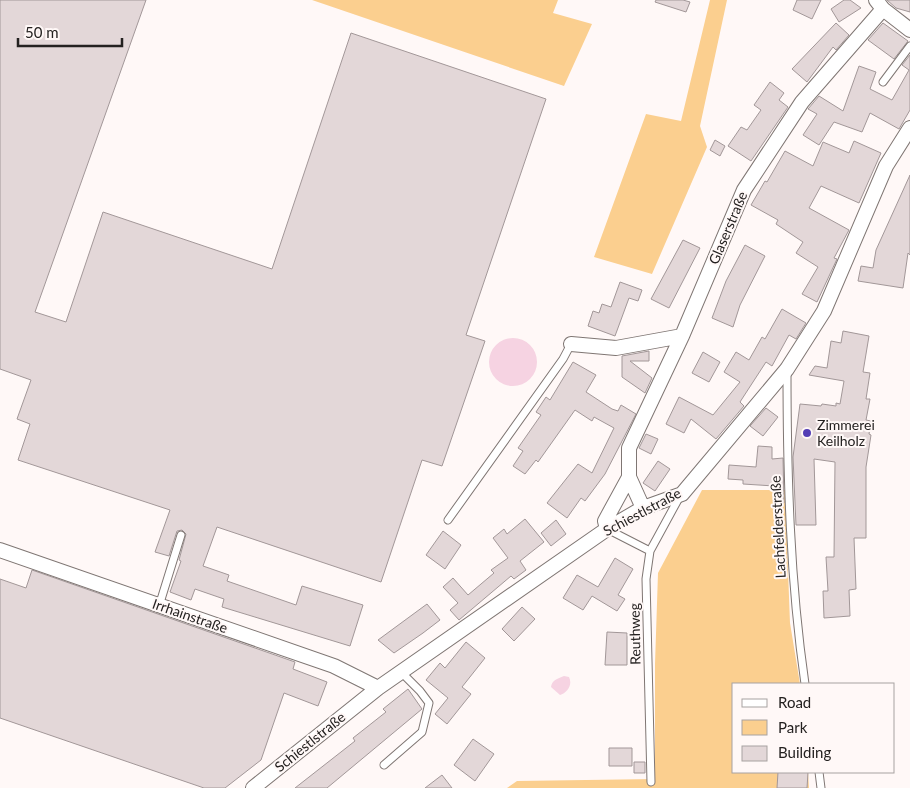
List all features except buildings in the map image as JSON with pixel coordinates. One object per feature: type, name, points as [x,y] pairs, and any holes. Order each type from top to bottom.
[{"type":"street","points":[[879,5],[910,30]]},
{"type":"street","name":"Glaserstraße","points":[[643,508],[629,477],[629,448],[682,336],[744,190],[802,102],[879,5]]},
{"type":"street","name":"Schiestlstraße","points":[[253,788],[378,688],[607,529],[643,508],[682,494],[787,369],[824,311],[886,166],[910,128]]},
{"type":"street","points":[[570,344],[616,348],[682,336]]},
{"type":"street","name":"Glaserstraße","points":[[607,529],[605,521],[629,477]]},
{"type":"street","name":"Irrhainstraße","points":[[0,550],[334,666],[378,688]]},
{"type":"lane","points":[[883,82],[910,46]]},
{"type":"lane","points":[[448,520],[564,359],[570,344]]},
{"type":"lane","name":"Lachfelderstraße","points":[[787,369],[787,463],[795,616],[806,683]]},
{"type":"lane","name":"Reuthweg","points":[[651,782],[646,579],[650,551],[682,494]]},
{"type":"lane","points":[[607,529],[650,551]]},
{"type":"lane","points":[[159,606],[181,535]]},
{"type":"lane","points":[[384,765],[422,732],[429,703],[401,672]]},
{"type":"lane","points":[[819,773],[822,788]]},
{"type":"green space","points":[[312,0],[558,0],[553,13],[592,24],[564,86]]},
{"type":"green space","points":[[710,0],[727,0],[700,126],[707,147],[652,274],[594,257],[646,114],[681,121]]},
{"type":"green space","points":[[702,490],[785,490],[790,623],[800,683],[732,683],[732,773],[808,773],[809,788],[507,788],[517,781],[655,779],[655,664],[658,573]]},
{"type":"shaded area","points":[[513,338],[522,340],[530,345],[535,353],[537,362],[535,371],[530,379],[522,384],[513,386],[504,384],[496,379],[491,371],[489,362],[491,353],[496,345],[504,340]]},
{"type":"shaded area","points":[[564,676],[569,677],[570,686],[567,691],[560,695],[551,687],[554,681]]},
{"type":"place","name":"Zimmerei Keilholz","points":[[807,433]]}]
